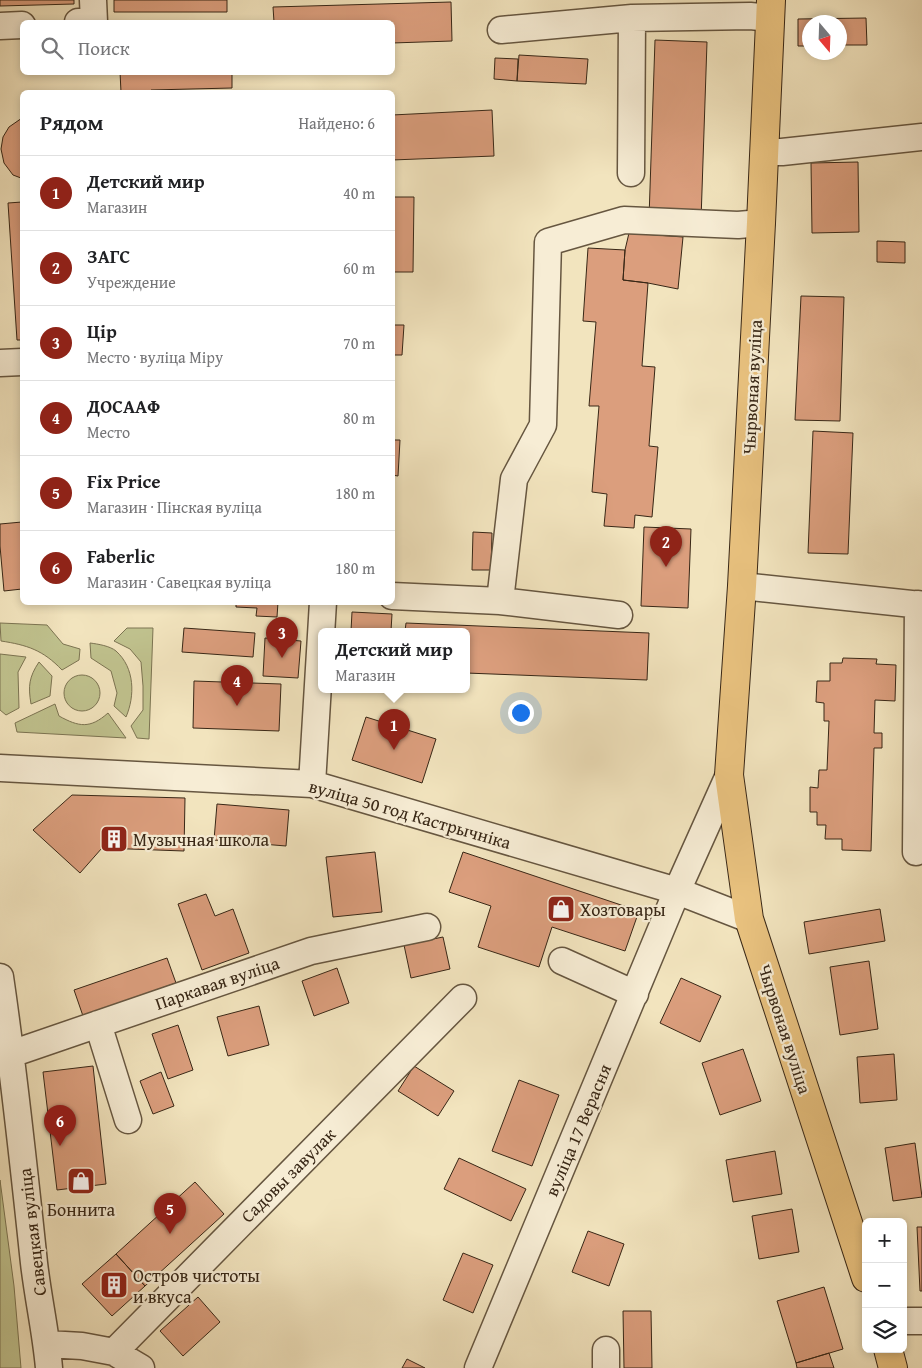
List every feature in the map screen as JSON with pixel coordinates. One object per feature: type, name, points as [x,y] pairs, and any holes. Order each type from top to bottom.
[{"type":"main road","name":"Чырвоная вуліца","points":[[771,9],[762,223],[742,586],[729,775],[749,919],[862,1266]]},
{"type":"main road","points":[[889,1353],[893,1368]]},
{"type":"street","points":[[93,0],[94,20]]},
{"type":"street","points":[[501,30],[632,18],[750,16],[771,9]]},
{"type":"street","points":[[631,173],[632,18]]},
{"type":"street","points":[[0,26],[20,25]]},
{"type":"street","points":[[765,152],[782,152],[922,136]]},
{"type":"street","points":[[500,601],[514,479],[543,425],[548,242],[624,220],[738,225],[762,223]]},
{"type":"street","points":[[0,363],[20,362]]},
{"type":"street","points":[[742,586],[920,604],[916,852]]},
{"type":"street","points":[[395,596],[500,601],[619,615]]},
{"type":"street","points":[[321,628],[323,605]]},
{"type":"street","points":[[312,784],[318,685]]},
{"type":"street","name":"вуліца 50 год Кастрычніка","points":[[0,768],[312,784],[677,891],[749,919]]},
{"type":"street","name":"Чырвоная вуліца","points":[[677,891],[729,775]]},
{"type":"street","name":"вуліца 17 Верасня","points":[[478,1368],[677,891]]},
{"type":"street","name":"Паркавая вуліца","points":[[5,1057],[311,950],[427,927]]},
{"type":"street","points":[[562,961],[635,994]]},
{"type":"street","name":"Савецкая вуліца","points":[[0,977],[5,1057],[48,1356]]},
{"type":"street","name":"Садовы завулак","points":[[114,1352],[463,998]]},
{"type":"street","points":[[98,1024],[128,1120]]},
{"type":"street","points":[[907,1320],[922,1321]]},
{"type":"street","points":[[48,1356],[82,1346],[114,1352],[141,1368]]},
{"type":"green space","points":[[0,623],[47,625],[63,644],[80,649],[79,660],[62,670],[41,653],[19,644],[1,641]]},
{"type":"green space","points":[[127,628],[153,628],[149,739],[137,738],[131,726],[143,710],[141,662],[130,649],[114,641]]},
{"type":"green space","points":[[90,643],[113,649],[127,666],[132,682],[132,691],[126,717],[114,706],[117,693],[111,671],[91,658]]},
{"type":"green space","points":[[0,654],[26,657],[18,672],[19,708],[6,715],[0,710]]},
{"type":"green space","points":[[39,662],[52,676],[50,696],[31,704],[30,682]]},
{"type":"green space","points":[[82,675],[95,680],[100,693],[95,706],[82,711],[69,706],[64,693],[69,680]]},
{"type":"green space","points":[[55,704],[59,716],[84,725],[96,722],[108,713],[126,738],[17,732],[15,723]]},
{"type":"green space","points":[[0,1180],[14,1286],[21,1368],[0,1368]]},
{"type":"building","points":[[0,0],[74,0],[74,4],[0,6]]},
{"type":"building","points":[[114,0],[227,0],[227,12],[114,12]]},
{"type":"building","points":[[451,2],[452,41],[395,43],[395,20],[274,20],[273,7]]},
{"type":"building","points":[[847,18],[866,18],[867,45],[847,45]]},
{"type":"building","points":[[798,19],[802,19],[802,46],[798,46]]},
{"type":"building","points":[[655,40],[707,42],[701,220],[649,218]]},
{"type":"building","points":[[519,55],[588,59],[586,84],[517,81]]},
{"type":"building","points":[[495,58],[518,59],[517,81],[494,79]]},
{"type":"building","points":[[120,75],[232,75],[232,88],[121,90]]},
{"type":"building","points":[[492,110],[494,156],[395,160],[395,115]]},
{"type":"building","points":[[20,119],[20,178],[13,175],[4,163],[1,149],[3,137],[9,127]]},
{"type":"building","points":[[858,162],[859,232],[812,233],[811,163]]},
{"type":"building","points":[[395,197],[414,197],[413,272],[395,272]]},
{"type":"building","points":[[20,202],[20,340],[17,340],[8,203]]},
{"type":"building","points":[[629,233],[683,237],[678,289],[623,280],[625,250]]},
{"type":"building","points":[[877,241],[905,242],[905,263],[877,262]]},
{"type":"building","points":[[588,248],[625,250],[623,280],[648,283],[642,366],[655,367],[649,446],[658,447],[652,517],[635,515],[634,528],[604,526],[607,494],[592,492],[599,406],[589,406],[596,322],[583,321]]},
{"type":"building","points":[[801,296],[844,297],[840,421],[795,420]]},
{"type":"building","points":[[395,325],[404,325],[402,355],[395,355]]},
{"type":"building","points":[[813,431],[853,433],[848,554],[808,553]]},
{"type":"building","points":[[395,440],[400,440],[398,476],[395,476]]},
{"type":"building","points":[[20,522],[20,589],[4,591],[0,524]]},
{"type":"building","points":[[644,527],[691,529],[688,608],[641,606]]},
{"type":"building","points":[[473,532],[492,533],[491,570],[472,570]]},
{"type":"building","points":[[236,605],[278,605],[277,617],[256,616],[257,608],[236,607]]},
{"type":"building","points":[[352,612],[392,614],[391,628],[351,628]]},
{"type":"building","points":[[406,623],[649,633],[647,680],[470,673],[470,628],[405,628]]},
{"type":"building","points":[[184,628],[255,633],[253,657],[182,652]]},
{"type":"building","points":[[265,638],[301,641],[298,678],[263,676]]},
{"type":"building","points":[[843,658],[877,659],[876,664],[896,665],[895,701],[875,700],[874,733],[882,733],[882,748],[874,748],[871,851],[842,850],[842,839],[825,839],[826,825],[817,825],[817,812],[810,812],[810,787],[818,788],[819,770],[827,770],[829,721],[824,721],[824,703],[816,702],[817,681],[830,681],[830,663],[842,663]]},
{"type":"building","points":[[194,681],[281,684],[279,731],[193,728]]},
{"type":"building","points":[[366,717],[436,739],[422,783],[352,760]]},
{"type":"building","name":"Музычная школа","points":[[72,795],[185,798],[184,851],[102,848],[80,873],[33,830]]},
{"type":"building","points":[[217,804],[289,810],[286,846],[214,840]]},
{"type":"building","points":[[375,852],[382,912],[333,917],[326,857]]},
{"type":"building","name":"Хозтовары","points":[[463,852],[639,911],[625,951],[552,927],[539,967],[478,947],[491,906],[449,892]]},
{"type":"building","points":[[206,894],[215,916],[233,909],[249,953],[202,970],[178,904]]},
{"type":"building","points":[[880,909],[885,941],[809,954],[804,922]]},
{"type":"building","points":[[443,937],[450,969],[411,978],[404,945]]},
{"type":"building","points":[[167,958],[176,983],[83,1016],[74,990]]},
{"type":"building","points":[[869,961],[878,1029],[840,1035],[830,967]]},
{"type":"building","points":[[337,968],[349,1003],[314,1016],[302,981]]},
{"type":"building","points":[[681,978],[721,996],[700,1042],[660,1023]]},
{"type":"building","points":[[259,1006],[269,1045],[228,1056],[217,1017]]},
{"type":"building","points":[[178,1025],[193,1070],[168,1079],[152,1034]]},
{"type":"building","points":[[743,1049],[761,1101],[720,1115],[702,1063]]},
{"type":"building","points":[[894,1054],[897,1100],[860,1103],[857,1057]]},
{"type":"building","points":[[93,1066],[106,1184],[57,1190],[43,1072]]},
{"type":"building","points":[[414,1066],[454,1091],[438,1116],[398,1091]]},
{"type":"building","points":[[161,1072],[174,1106],[153,1114],[140,1081]]},
{"type":"building","points":[[519,1080],[559,1095],[532,1166],[492,1151]]},
{"type":"building","points":[[915,1143],[922,1197],[893,1201],[885,1148]]},
{"type":"building","points":[[775,1151],[782,1194],[733,1202],[726,1160]]},
{"type":"building","points":[[459,1158],[526,1189],[511,1221],[444,1189]]},
{"type":"building","points":[[195,1182],[224,1214],[145,1286],[116,1254]]},
{"type":"building","points":[[792,1209],[799,1252],[759,1259],[752,1216]]},
{"type":"building","points":[[917,1227],[922,1227],[922,1291],[920,1291]]},
{"type":"building","points":[[588,1231],[624,1244],[609,1286],[572,1272]]},
{"type":"building","points":[[463,1253],[493,1265],[473,1313],[443,1300]]},
{"type":"building","name":"Остров чистоты и вкуса","points":[[116,1254],[145,1286],[112,1316],[82,1284]]},
{"type":"building","points":[[824,1287],[843,1349],[796,1363],[777,1301]]},
{"type":"building","points":[[198,1297],[220,1322],[183,1356],[160,1331]]},
{"type":"building","points":[[623,1311],[651,1311],[652,1368],[624,1368]]},
{"type":"building","points":[[829,1353],[834,1368],[797,1368],[796,1363]]},
{"type":"building","points":[[407,1359],[425,1368],[402,1368]]},
{"type":"place","name":"ЗАГС","points":[[666,567]]},
{"type":"place","name":"Цір","points":[[282,658]]},
{"type":"place","name":"ДОСААФ","points":[[237,706]]},
{"type":"place","name":"Детский мир","points":[[394,750]]},
{"type":"place","name":"Музычная школа","points":[[114,839]]},
{"type":"place","name":"Хозтовары","points":[[561,909]]},
{"type":"place","name":"Faberlic","points":[[60,1146]]},
{"type":"place","name":"Боннита","points":[[81,1181]]},
{"type":"place","name":"Fix Price","points":[[170,1234]]},
{"type":"place","name":"Остров чистоты и вкуса","points":[[114,1285]]}]
